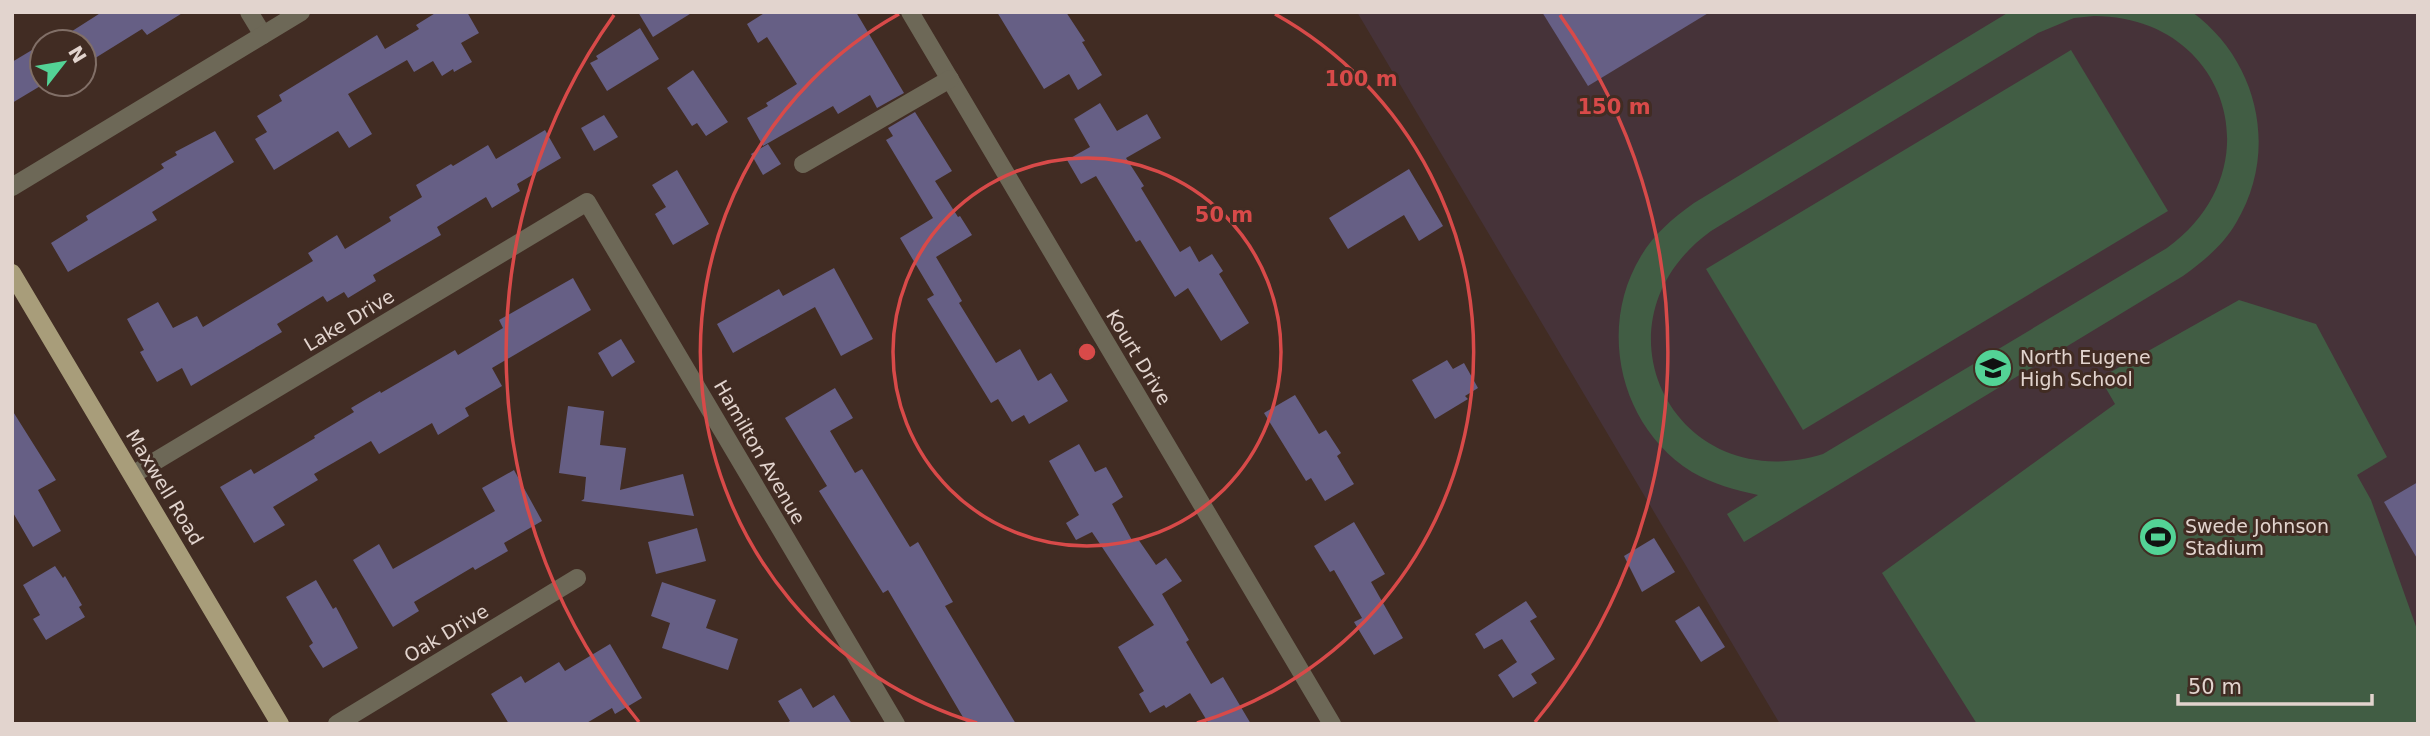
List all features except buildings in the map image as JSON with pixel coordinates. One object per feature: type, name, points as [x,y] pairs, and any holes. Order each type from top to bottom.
[{"type":"main road","name":"Maxwell Road","points":[[12,273],[134,474],[280,724]]},
{"type":"street","points":[[249,12],[263,35]]},
{"type":"street","points":[[12,187],[301,12]]},
{"type":"street","name":"Kourt Drive","points":[[910,12],[1332,724]]},
{"type":"street","points":[[803,164],[950,79]]},
{"type":"street","name":"Lake Drive","points":[[134,474],[587,202]]},
{"type":"street","name":"Hamilton Avenue","points":[[587,202],[896,724]]},
{"type":"street","name":"Oak Drive","points":[[337,724],[577,578]]},
{"type":"shaded area","name":"North Eugene High School","points":[[1357,12],[2418,12],[2418,724],[1780,724]]},
{"type":"green space","points":[[2009,12],[2192,12],[2215,32],[2233,56],[2247,82],[2255,109],[2259,138],[2257,167],[2249,196],[2231,231],[2206,258],[2183,276],[1744,542],[1727,514],[1758,495],[1700,476],[1667,453],[1647,429],[1633,403],[1623,374],[1619,344],[1620,314],[1628,284],[1641,256],[1652,241],[1694,203]],"holes":[[[2094,16],[2140,23],[2177,41],[2205,69],[2222,103],[2227,140],[2220,179],[2201,216],[2167,248],[1823,454],[1770,461],[1725,451],[1689,428],[1664,394],[1652,354],[1654,311],[1674,269],[1711,231],[2038,33],[2074,18]]]},
{"type":"green space","points":[[2071,50],[2168,211],[1803,430],[1706,269]]},
{"type":"green space","name":"Swede Johnson Stadium","points":[[2239,300],[2316,324],[2387,457],[2357,475],[2371,500],[2418,632],[2418,724],[1977,724],[1882,573],[2115,404],[2100,378]]},
{"type":"place","name":"North Eugene High School","points":[[1993,368]]},
{"type":"place","name":"Swede Johnson Stadium","points":[[2158,537]]}]
